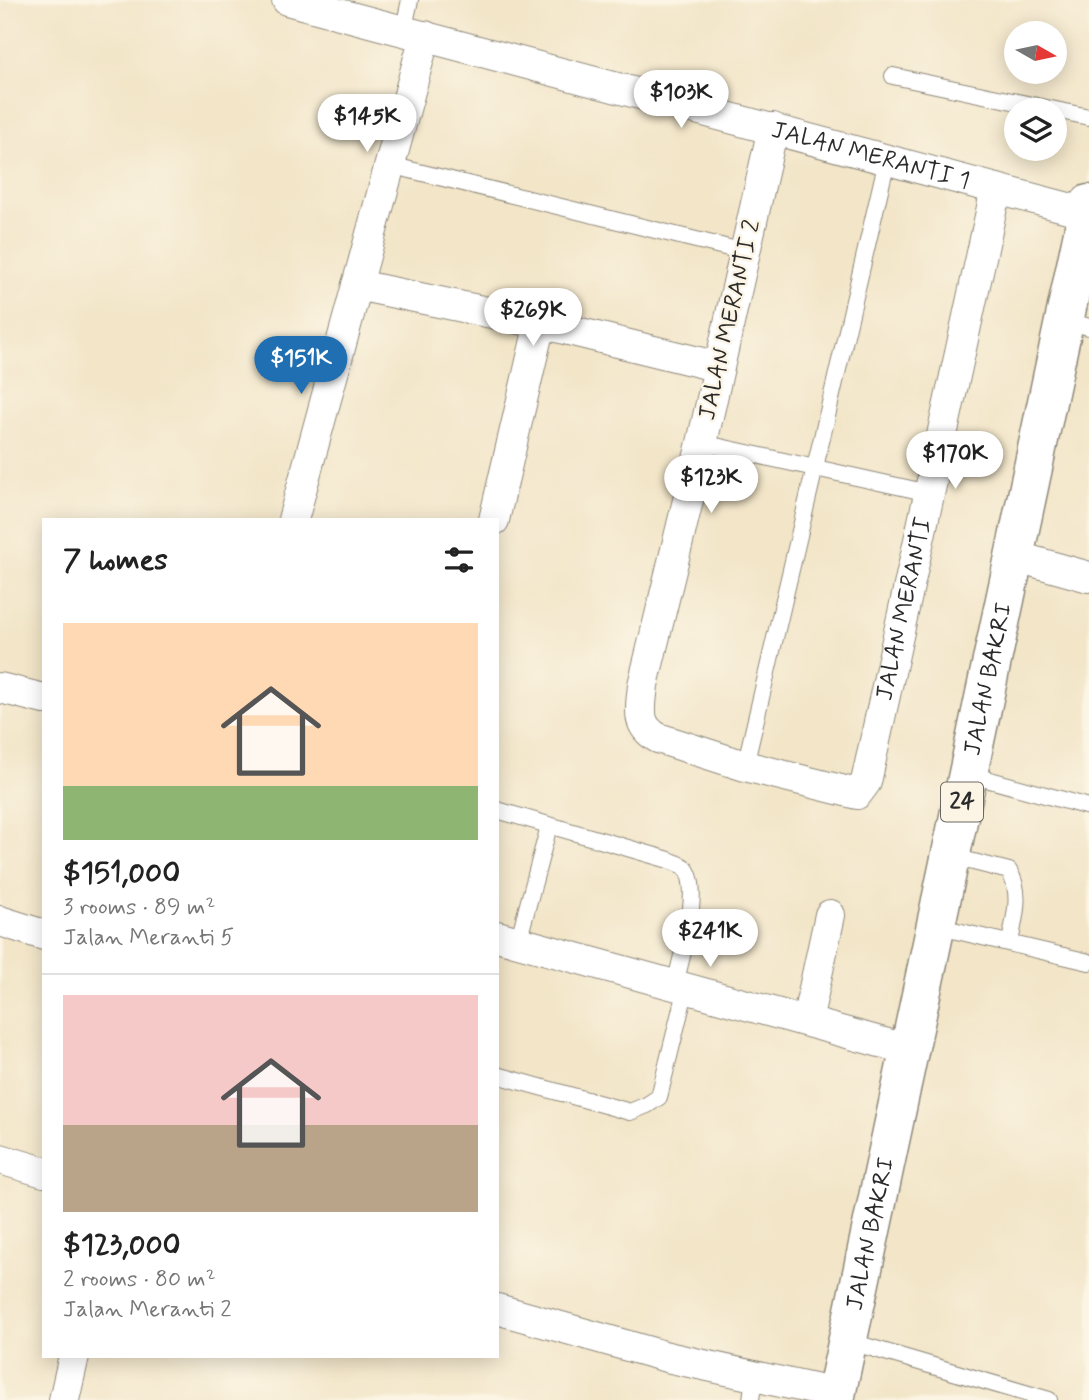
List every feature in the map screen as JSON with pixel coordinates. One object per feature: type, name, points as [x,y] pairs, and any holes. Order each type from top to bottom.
[{"type":"main road","name":"JALAN BAKRI","points":[[836,1397],[1014,556],[1077,324],[1088,208]]},
{"type":"street","name":"JALAN MERANTI 1","points":[[288,0],[996,190],[1088,208]]},
{"type":"street","points":[[294,518],[390,165],[414,34]]},
{"type":"street","name":"JALAN MERANTI 2","points":[[772,128],[702,443],[643,685],[640,718],[646,732],[658,738],[745,765],[858,794],[866,782]]},
{"type":"street","name":"JALAN MERANTI","points":[[866,782],[996,190]]},
{"type":"street","points":[[358,285],[540,323],[719,367]]},
{"type":"street","points":[[494,518],[540,323]]},
{"type":"street","points":[[1014,556],[1089,577]]},
{"type":"street","points":[[0,688],[42,698]]},
{"type":"street","points":[[807,1021],[830,915]]},
{"type":"street","points":[[0,921],[42,934]]},
{"type":"street","points":[[507,939],[909,1050]]},
{"type":"street","points":[[0,1159],[42,1171]]},
{"type":"street","points":[[499,1310],[667,1357],[752,1388],[836,1397]]},
{"type":"street","points":[[64,1400],[74,1358]]},
{"type":"lane","points":[[410,0],[414,34]]},
{"type":"lane","points":[[893,76],[1089,117]]},
{"type":"lane","points":[[745,765],[887,160]]},
{"type":"lane","points":[[390,165],[745,252]]},
{"type":"lane","points":[[702,443],[929,493]]},
{"type":"lane","points":[[968,774],[1089,807]]},
{"type":"lane","points":[[499,811],[669,860],[684,867],[690,878],[693,897],[681,987],[659,1097],[631,1112],[499,1076]]},
{"type":"lane","points":[[507,939],[549,826]]},
{"type":"lane","points":[[950,856],[1009,871],[1018,896],[1010,943]]},
{"type":"lane","points":[[936,926],[1089,962]]},
{"type":"lane","points":[[848,1341],[1049,1400]]}]
